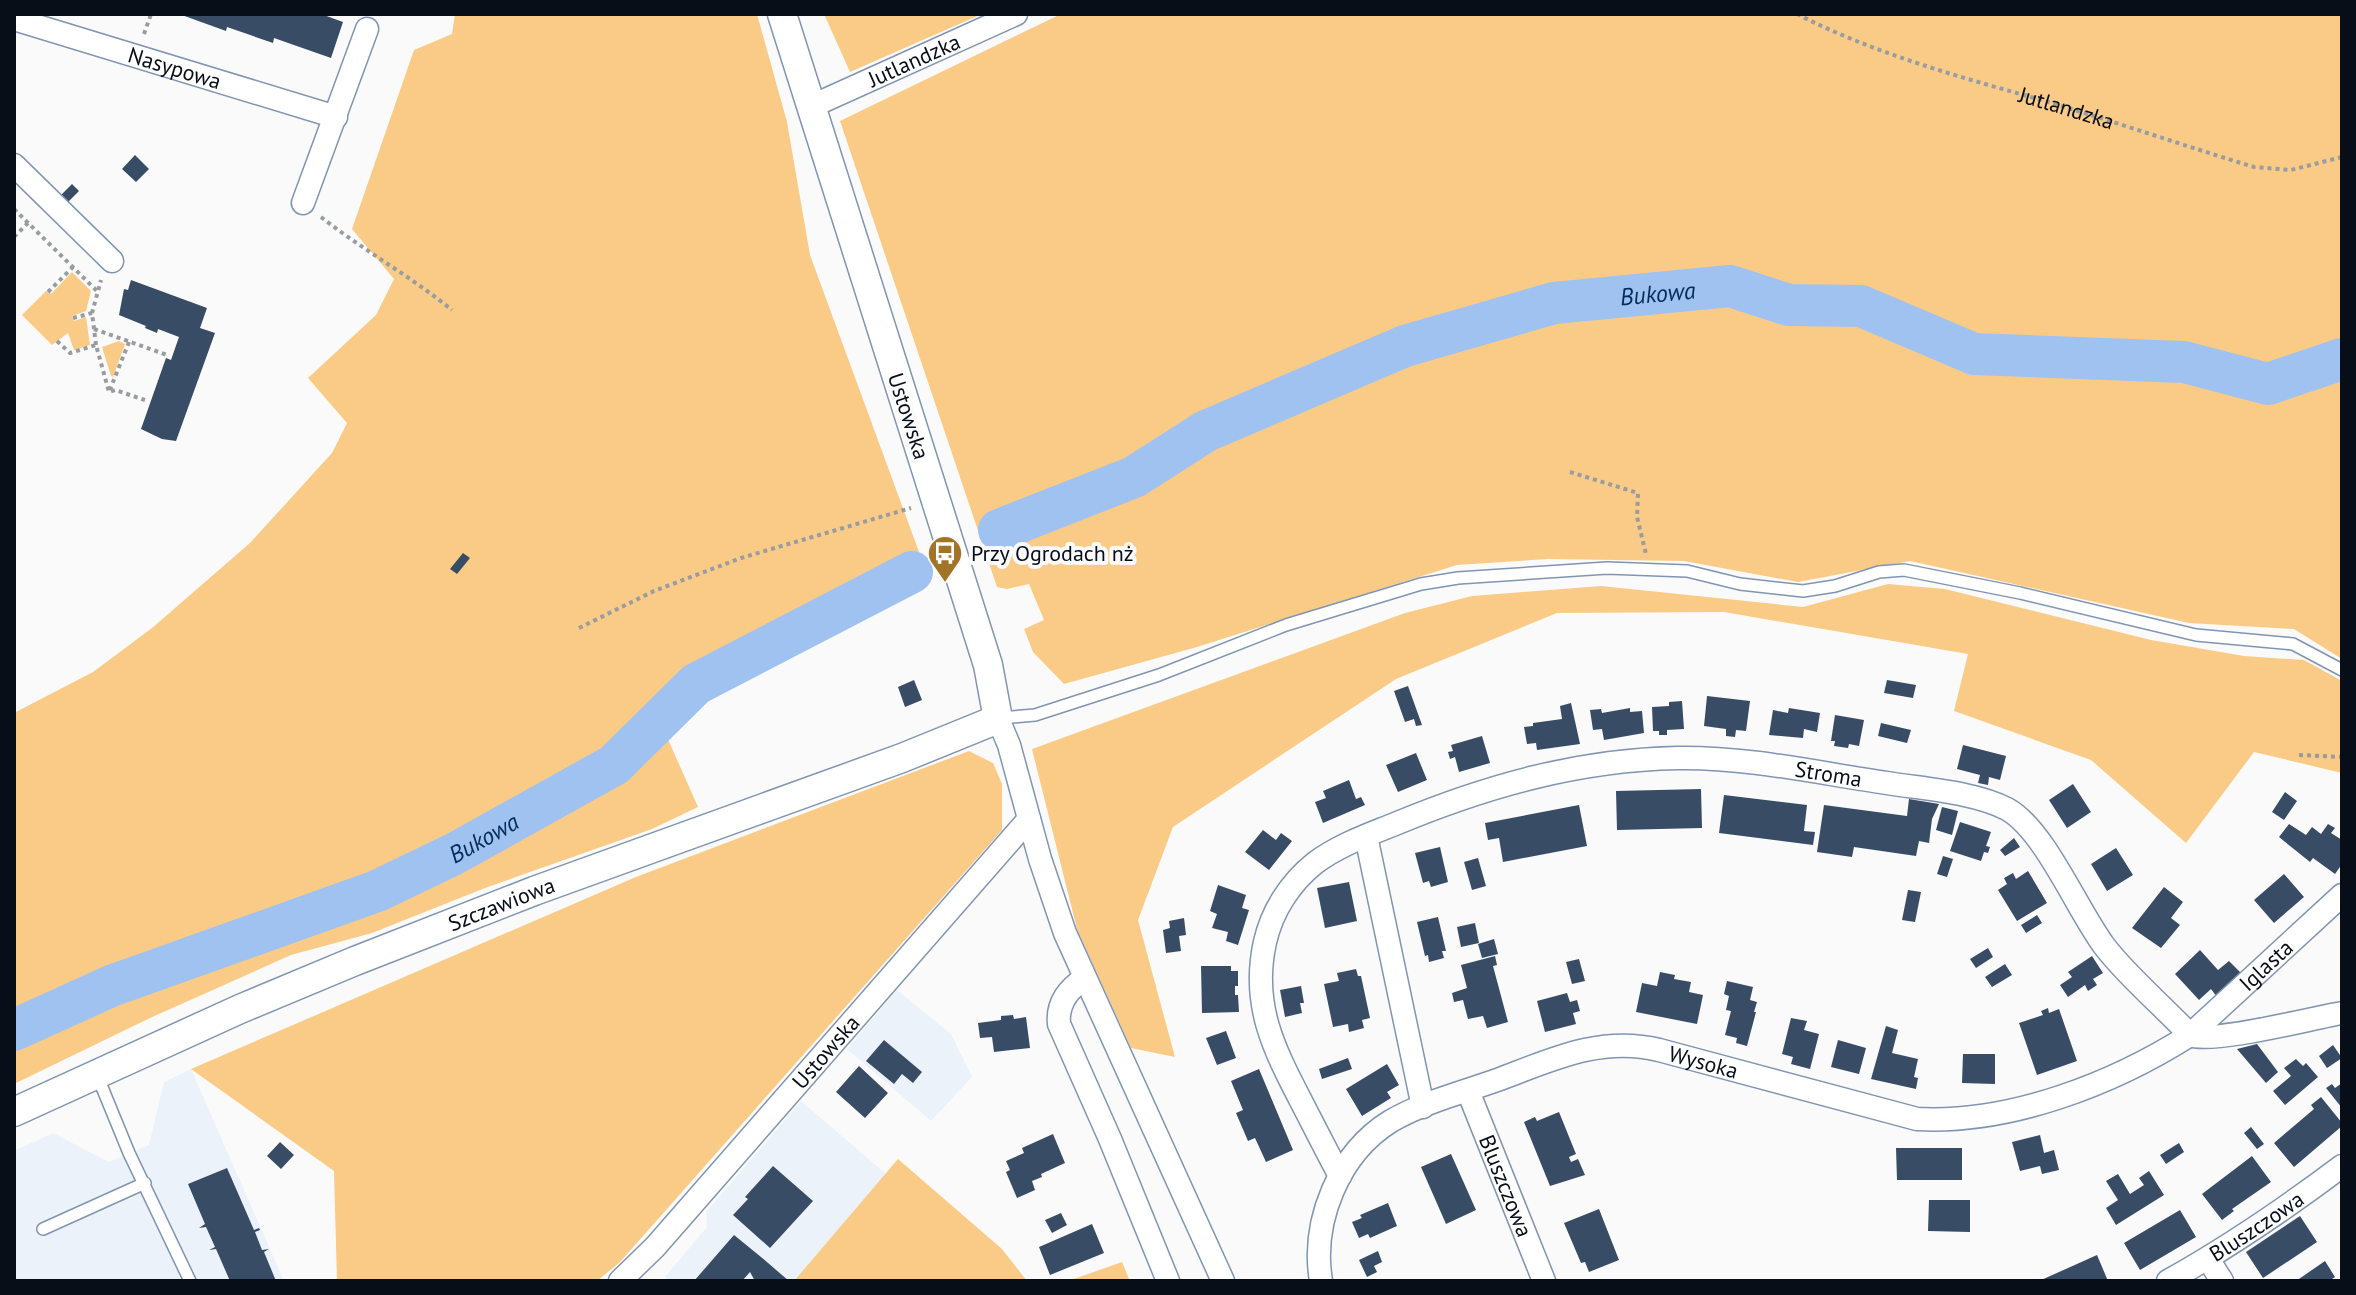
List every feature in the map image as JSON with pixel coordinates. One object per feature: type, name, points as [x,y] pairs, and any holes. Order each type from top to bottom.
[{"type":"street","name":"Ustowska","points":[[782,14],[982,645],[992,678],[998,719],[1009,745],[1059,916],[1223,1281]]},
{"type":"street","name":"Jutlandzka","points":[[810,107],[1016,14]]},
{"type":"street","name":"Nasypowa","points":[[14,19],[336,117]]},
{"type":"street","points":[[303,203],[367,29]]},
{"type":"street","points":[[14,165],[111,260]]},
{"type":"street","name":"Szczawiowa","points":[[14,1112],[240,1009],[369,956],[534,891],[902,758],[998,719]]},
{"type":"street","name":"Stroma","points":[[1340,1176],[1276,1055],[1266,1028],[1261,990],[1262,961],[1270,925],[1293,885],[1327,855],[1442,804],[1510,782],[1574,768],[1647,759],[1737,761],[1976,799],[2007,809],[2031,830],[2108,950],[2190,1035]]},
{"type":"street","name":"Ustowska","points":[[620,1281],[655,1247],[1029,819]]},
{"type":"street","points":[[1366,836],[1423,1107]]},
{"type":"street","name":"Iglasta","points":[[2190,1035],[2342,895]]},
{"type":"street","points":[[1085,978],[1076,983],[1064,998],[1058,1015],[1059,1024],[1168,1281]]},
{"type":"street","points":[[2190,1035],[2201,1038],[2222,1036],[2342,1013]]},
{"type":"street","name":"Wysoka","points":[[1321,1281],[1321,1235],[1328,1203],[1340,1176],[1370,1137],[1393,1120],[1423,1107],[1576,1050],[1633,1045],[1895,1115],[1962,1120],[2005,1112],[2071,1092],[2135,1067],[2190,1035]]},
{"type":"street","name":"Bluszczowa","points":[[1468,1091],[1544,1281]]},
{"type":"street","name":"Bluszczowa","points":[[2168,1281],[2208,1259],[2342,1166]]},
{"type":"street","points":[[2208,1259],[2222,1281]]},
{"type":"lane","points":[[998,719],[1035,715],[1159,675],[1286,625],[1421,584],[1458,578],[1607,568],[1687,571],[1740,584],[1803,591],[1835,586],[1879,572],[1904,570],[2007,590],[2196,635],[2293,644],[2342,670]]},
{"type":"lane","points":[[97,1075],[129,1153],[190,1281]]},
{"type":"lane","points":[[43,1229],[145,1183]]},
{"type":"path","points":[[144,36],[151,14]]},
{"type":"path","name":"Jutlandzka","points":[[1797,14],[1831,30],[1957,77],[2254,167],[2291,170],[2342,157]]},
{"type":"path","points":[[303,203],[347,237],[420,284],[452,310]]},
{"type":"path","points":[[14,209],[97,291]]},
{"type":"path","points":[[14,237],[28,223]]},
{"type":"path","points":[[109,392],[96,345],[92,313],[97,291],[111,260]]},
{"type":"path","points":[[48,292],[73,267]]},
{"type":"path","points":[[73,318],[92,313]]},
{"type":"path","points":[[93,328],[167,355]]},
{"type":"path","points":[[57,341],[70,353],[96,345]]},
{"type":"path","points":[[109,392],[129,342]]},
{"type":"path","points":[[109,392],[115,390],[145,400]]},
{"type":"path","points":[[1570,472],[1638,493],[1637,517],[1650,568]]},
{"type":"path","points":[[579,628],[654,591],[741,558],[903,510]]},
{"type":"path","points":[[2299,755],[2342,757]]},
{"type":"shaded area","points":[[455,14],[757,14],[787,122],[810,255],[922,560],[693,677],[655,710],[698,807],[652,829],[485,888],[372,933],[291,955],[150,1018],[14,1084],[14,713],[93,672],[152,628],[250,543],[332,453],[347,423],[308,378],[376,315],[394,279],[352,229],[414,50],[452,34]]},
{"type":"shaded area","points":[[824,14],[982,14],[850,72]]},
{"type":"shaded area","points":[[1061,14],[2342,14],[2342,659],[2294,629],[2189,623],[1910,561],[1798,582],[1684,561],[1548,559],[1457,565],[1197,647],[1064,684],[1033,652],[1024,629],[1044,620],[1029,584],[1007,589],[997,587],[840,121]]},
{"type":"shaded area","points":[[72,272],[91,291],[86,311],[72,316],[74,321],[86,317],[90,345],[74,350],[68,333],[52,345],[22,315],[46,291],[51,294]]},
{"type":"shaded area","points":[[119,341],[125,344],[113,377],[102,347]]},
{"type":"shaded area","points":[[1888,584],[1945,589],[2151,640],[2244,656],[2304,660],[2342,681],[2342,773],[2254,752],[2186,843],[2091,760],[1954,711],[1968,654],[1724,612],[1557,613],[1396,679],[1173,827],[1138,920],[1175,1057],[1131,1048],[1077,929],[1032,749],[1405,613],[1472,596],[1601,586],[1803,607]]},
{"type":"shaded area","points":[[969,751],[993,763],[1002,784],[1002,830],[620,1262],[597,1281],[337,1281],[334,1171],[191,1069],[636,877]]},
{"type":"shaded area","points":[[897,990],[951,1034],[972,1077],[931,1121],[847,1049]]},
{"type":"shaded area","points":[[191,1069],[284,1281],[14,1281],[14,1151],[53,1133],[109,1162],[149,1145],[164,1082]]},
{"type":"shaded area","points":[[801,1101],[886,1174],[794,1281],[669,1281],[665,1277],[707,1227],[706,1212]]},
{"type":"shaded area","points":[[898,1159],[1002,1249],[1027,1281],[794,1281]]},
{"type":"shaded area","points":[[1122,1262],[1129,1279],[1126,1281],[1068,1281]]},
{"type":"building","points":[[179,14],[321,14],[343,22],[331,58],[274,38],[273,43]]},
{"type":"building","points":[[135,155],[149,169],[136,182],[122,169]]},
{"type":"building","points":[[72,184],[79,191],[68,202],[61,195]]},
{"type":"building","points":[[131,280],[207,308],[200,328],[215,333],[176,441],[162,439],[141,429],[166,358],[171,360],[179,337],[158,329],[157,333],[119,315],[124,289],[128,290]]},
{"type":"building","points":[[463,553],[470,558],[457,574],[450,569]]},
{"type":"building","points":[[914,680],[922,700],[905,707],[898,687]]},
{"type":"building","points":[[1887,680],[1916,685],[1913,698],[1884,693]]},
{"type":"building","points":[[1408,686],[1422,725],[1416,726],[1414,719],[1405,722],[1394,691]]},
{"type":"building","points":[[1707,696],[1750,701],[1746,731],[1736,730],[1735,737],[1726,736],[1726,729],[1704,726]]},
{"type":"building","points":[[1682,701],[1684,729],[1667,730],[1667,735],[1653,731],[1652,707]]},
{"type":"building","points":[[1571,703],[1580,744],[1537,750],[1536,743],[1527,744],[1524,727],[1562,719],[1560,706]]},
{"type":"building","points":[[1630,708],[1630,712],[1642,711],[1644,733],[1604,740],[1602,729],[1593,730],[1590,710],[1601,709],[1602,713]]},
{"type":"building","points":[[1789,708],[1820,713],[1817,732],[1804,729],[1803,738],[1769,735],[1773,710],[1788,713]]},
{"type":"building","points":[[1835,715],[1864,720],[1859,746],[1834,746],[1835,741],[1831,741]]},
{"type":"building","points":[[1881,723],[1911,730],[1907,743],[1878,736]]},
{"type":"building","points":[[1482,736],[1490,763],[1459,772],[1455,757],[1450,759],[1448,752],[1453,751],[1451,745]]},
{"type":"building","points":[[1963,745],[2006,756],[2000,780],[1989,777],[1988,785],[1978,783],[1980,775],[1957,769]]},
{"type":"building","points":[[1416,753],[1427,780],[1398,792],[1386,765]]},
{"type":"building","points":[[1349,780],[1356,799],[1361,797],[1365,805],[1323,823],[1315,802],[1326,798],[1323,791]]},
{"type":"building","points":[[2073,784],[2091,812],[2067,828],[2049,800]]},
{"type":"building","points":[[1701,789],[1702,828],[1617,830],[1616,791]]},
{"type":"building","points":[[2285,792],[2297,801],[2284,820],[2272,812]]},
{"type":"building","points":[[1724,795],[1807,805],[1804,831],[1815,832],[1813,845],[1719,833]]},
{"type":"building","points":[[1909,799],[1939,804],[1932,819],[1929,843],[1919,841],[1916,856],[1854,847],[1852,857],[1817,852],[1824,805],[1907,816]]},
{"type":"building","points":[[1579,805],[1587,846],[1503,862],[1499,838],[1488,840],[1485,823]]},
{"type":"building","points":[[1942,807],[1958,811],[1952,835],[1936,830]]},
{"type":"building","points":[[1960,822],[1991,832],[1986,846],[1990,847],[1988,853],[1984,852],[1981,861],[1950,851]]},
{"type":"building","points":[[2289,824],[2306,835],[2312,827],[2321,834],[2328,824],[2335,828],[2331,833],[2342,840],[2342,864],[2335,874],[2313,858],[2310,862],[2279,837]]},
{"type":"building","points":[[1263,830],[1276,840],[1281,833],[1292,841],[1269,870],[1245,852]]},
{"type":"building","points":[[2014,838],[2020,847],[2005,856],[2000,850]]},
{"type":"building","points":[[1440,847],[1448,882],[1431,887],[1429,881],[1423,883],[1415,853]]},
{"type":"building","points":[[2116,848],[2133,875],[2107,891],[2091,864]]},
{"type":"building","points":[[1943,856],[1953,859],[1947,877],[1937,874]]},
{"type":"building","points":[[1478,858],[1486,886],[1472,890],[1464,862]]},
{"type":"building","points":[[2028,871],[2047,903],[2017,921],[1998,890],[2007,884],[2004,878],[2013,873],[2016,879]]},
{"type":"building","points":[[2284,874],[2304,897],[2274,923],[2254,900]]},
{"type":"building","points":[[1349,882],[1357,921],[1325,928],[1317,888]]},
{"type":"building","points":[[1218,885],[1246,895],[1242,908],[1249,910],[1238,945],[1226,941],[1228,932],[1212,928],[1217,914],[1210,911]]},
{"type":"building","points":[[2164,887],[2183,902],[2171,918],[2180,925],[2161,948],[2132,928]]},
{"type":"building","points":[[1908,890],[1921,892],[1915,922],[1902,920]]},
{"type":"building","points":[[2037,915],[2042,923],[2026,933],[2021,925]]},
{"type":"building","points":[[1438,917],[1446,951],[1442,951],[1444,958],[1429,962],[1417,922]]},
{"type":"building","points":[[1184,918],[1186,935],[1179,936],[1181,951],[1166,953],[1163,930],[1170,928],[1169,921]]},
{"type":"building","points":[[1475,923],[1479,943],[1461,947],[1457,927]]},
{"type":"building","points":[[1494,939],[1498,954],[1482,958],[1478,944]]},
{"type":"building","points":[[1988,948],[1993,957],[1976,968],[1970,959]]},
{"type":"building","points":[[2200,950],[2218,970],[2229,961],[2242,974],[2217,997],[2211,989],[2199,1000],[2175,974]]},
{"type":"building","points":[[1495,956],[1497,965],[1493,966],[1508,1022],[1487,1028],[1483,1016],[1468,1019],[1463,1000],[1454,1002],[1452,993],[1467,988],[1461,965]]},
{"type":"building","points":[[2092,956],[2103,973],[2093,979],[2097,985],[2088,991],[2085,985],[2068,997],[2060,985],[2072,977],[2068,972]]},
{"type":"building","points":[[1579,959],[1585,981],[1572,984],[1566,962]]},
{"type":"building","points":[[2005,964],[2012,975],[1992,987],[1985,977]]},
{"type":"building","points":[[1201,966],[1231,966],[1231,971],[1238,971],[1235,995],[1238,995],[1239,1012],[1202,1013]]},
{"type":"building","points":[[1356,969],[1358,976],[1361,976],[1370,1018],[1362,1020],[1364,1028],[1349,1032],[1348,1024],[1333,1027],[1324,984],[1339,981],[1337,973]]},
{"type":"building","points":[[1660,972],[1691,982],[1689,992],[1703,995],[1697,1024],[1636,1012],[1642,983],[1657,986]]},
{"type":"building","points":[[1727,981],[1753,987],[1750,1000],[1757,1002],[1756,1012],[1747,1046],[1736,1043],[1737,1038],[1725,1035],[1731,1011],[1726,1010],[1729,996],[1724,994]]},
{"type":"building","points":[[1301,986],[1302,1013],[1285,1017],[1280,990]]},
{"type":"building","points":[[1567,993],[1570,1002],[1577,1000],[1580,1011],[1573,1013],[1576,1024],[1545,1032],[1537,1001]]},
{"type":"building","points":[[2048,1008],[2049,1013],[2059,1009],[2077,1061],[2037,1075],[2019,1023],[2043,1015],[2041,1011]]},
{"type":"building","points":[[1013,1015],[1014,1019],[1026,1017],[1030,1048],[994,1052],[992,1037],[980,1038],[978,1023]]},
{"type":"building","points":[[1791,1018],[1807,1021],[1804,1030],[1819,1034],[1810,1069],[1791,1064],[1793,1057],[1782,1054]]},
{"type":"building","points":[[1886,1026],[1898,1030],[1892,1053],[1918,1059],[1914,1077],[1918,1078],[1916,1089],[1871,1079]]},
{"type":"building","points":[[1226,1031],[1236,1058],[1217,1065],[1206,1038]]},
{"type":"building","points":[[884,1040],[922,1072],[913,1083],[902,1074],[894,1084],[866,1061]]},
{"type":"building","points":[[1838,1040],[1866,1048],[1859,1074],[1831,1067]]},
{"type":"building","points":[[2257,1044],[2278,1072],[2266,1083],[2237,1049]]},
{"type":"building","points":[[2333,1045],[2342,1058],[2327,1068],[2319,1056]]},
{"type":"building","points":[[1963,1054],[1995,1054],[1995,1084],[1962,1083]]},
{"type":"building","points":[[1348,1058],[1352,1069],[1322,1079],[1319,1069]]},
{"type":"building","points":[[2296,1059],[2303,1066],[2306,1063],[2318,1077],[2285,1105],[2273,1091],[2291,1076],[2284,1068]]},
{"type":"building","points":[[1387,1064],[1399,1085],[1387,1092],[1391,1098],[1362,1116],[1346,1089]]},
{"type":"building","points":[[859,1066],[888,1093],[865,1118],[836,1092]]},
{"type":"building","points":[[1259,1069],[1293,1150],[1266,1162],[1255,1138],[1248,1141],[1236,1113],[1243,1110],[1231,1081]]},
{"type":"building","points":[[2342,1083],[2342,1108],[2326,1088],[2332,1084],[2335,1088]]},
{"type":"building","points":[[2321,1097],[2342,1126],[2294,1167],[2274,1143],[2314,1109],[2311,1105]]},
{"type":"building","points":[[1559,1112],[1576,1154],[1569,1157],[1571,1162],[1578,1159],[1585,1175],[1550,1186],[1524,1122],[1535,1117],[1537,1121]]},
{"type":"building","points":[[2251,1127],[2264,1144],[2257,1149],[2244,1133]]},
{"type":"building","points":[[1053,1134],[1065,1163],[1041,1174],[1042,1177],[1032,1181],[1035,1190],[1017,1198],[1006,1172],[1010,1170],[1006,1161],[1024,1153],[1022,1148]]},
{"type":"building","points":[[2040,1135],[2044,1153],[2054,1150],[2059,1170],[2042,1174],[2040,1166],[2020,1171],[2012,1142]]},
{"type":"building","points":[[280,1142],[294,1155],[281,1169],[267,1156]]},
{"type":"building","points":[[2179,1143],[2184,1152],[2166,1164],[2160,1155]]},
{"type":"building","points":[[1896,1148],[1962,1148],[1962,1180],[1897,1180]]},
{"type":"building","points":[[1451,1154],[1476,1210],[1446,1224],[1421,1167]]},
{"type":"building","points":[[2252,1156],[2271,1182],[2232,1209],[2234,1211],[2222,1220],[2202,1194]]},
{"type":"building","points":[[773,1166],[813,1201],[770,1248],[733,1215]]},
{"type":"building","points":[[227,1168],[254,1230],[260,1230],[255,1232],[262,1250],[269,1249],[264,1252],[276,1281],[230,1281],[216,1249],[209,1250],[215,1247],[206,1227],[199,1228],[205,1224],[188,1184]]},
{"type":"building","points":[[2149,1171],[2164,1195],[2116,1225],[2106,1208],[2118,1200],[2106,1181],[2118,1174],[2130,1194],[2144,1185],[2139,1178]]},
{"type":"building","points":[[1929,1200],[1970,1200],[1970,1232],[1928,1231]]},
{"type":"building","points":[[1388,1203],[1397,1226],[1370,1238],[1368,1234],[1359,1238],[1352,1222],[1362,1218],[1360,1215]]},
{"type":"building","points":[[1599,1209],[1619,1260],[1589,1272],[1585,1262],[1581,1263],[1564,1223]]},
{"type":"building","points":[[2180,1210],[2196,1237],[2140,1270],[2124,1243]]},
{"type":"building","points":[[1061,1213],[1067,1225],[1052,1233],[1045,1220]]},
{"type":"building","points":[[2300,1216],[2317,1242],[2263,1278],[2246,1252]]},
{"type":"building","points":[[1092,1224],[1104,1253],[1050,1275],[1039,1247]]},
{"type":"building","points":[[734,1235],[789,1281],[755,1281],[750,1272],[742,1281],[694,1281]]},
{"type":"building","points":[[1378,1251],[1382,1262],[1374,1266],[1377,1272],[1367,1277],[1359,1260]]},
{"type":"building","points":[[2097,1255],[2108,1281],[2039,1281]]},
{"type":"building","points":[[2325,1261],[2335,1277],[2329,1281],[2296,1281]]},
{"type":"waterway","name":"Bukowa","points":[[999,530],[1134,477],[1206,431],[1405,346],[1554,303],[1730,286],[1789,305],[1861,306],[1974,354],[2184,362],[2268,384],[2342,359]]},
{"type":"waterway","name":"Bukowa","points":[[14,1030],[111,986],[377,891],[454,854],[614,765],[696,684],[912,572]]},
{"type":"place","name":"Przy Ogrodach nż","points":[[945,584]]}]
